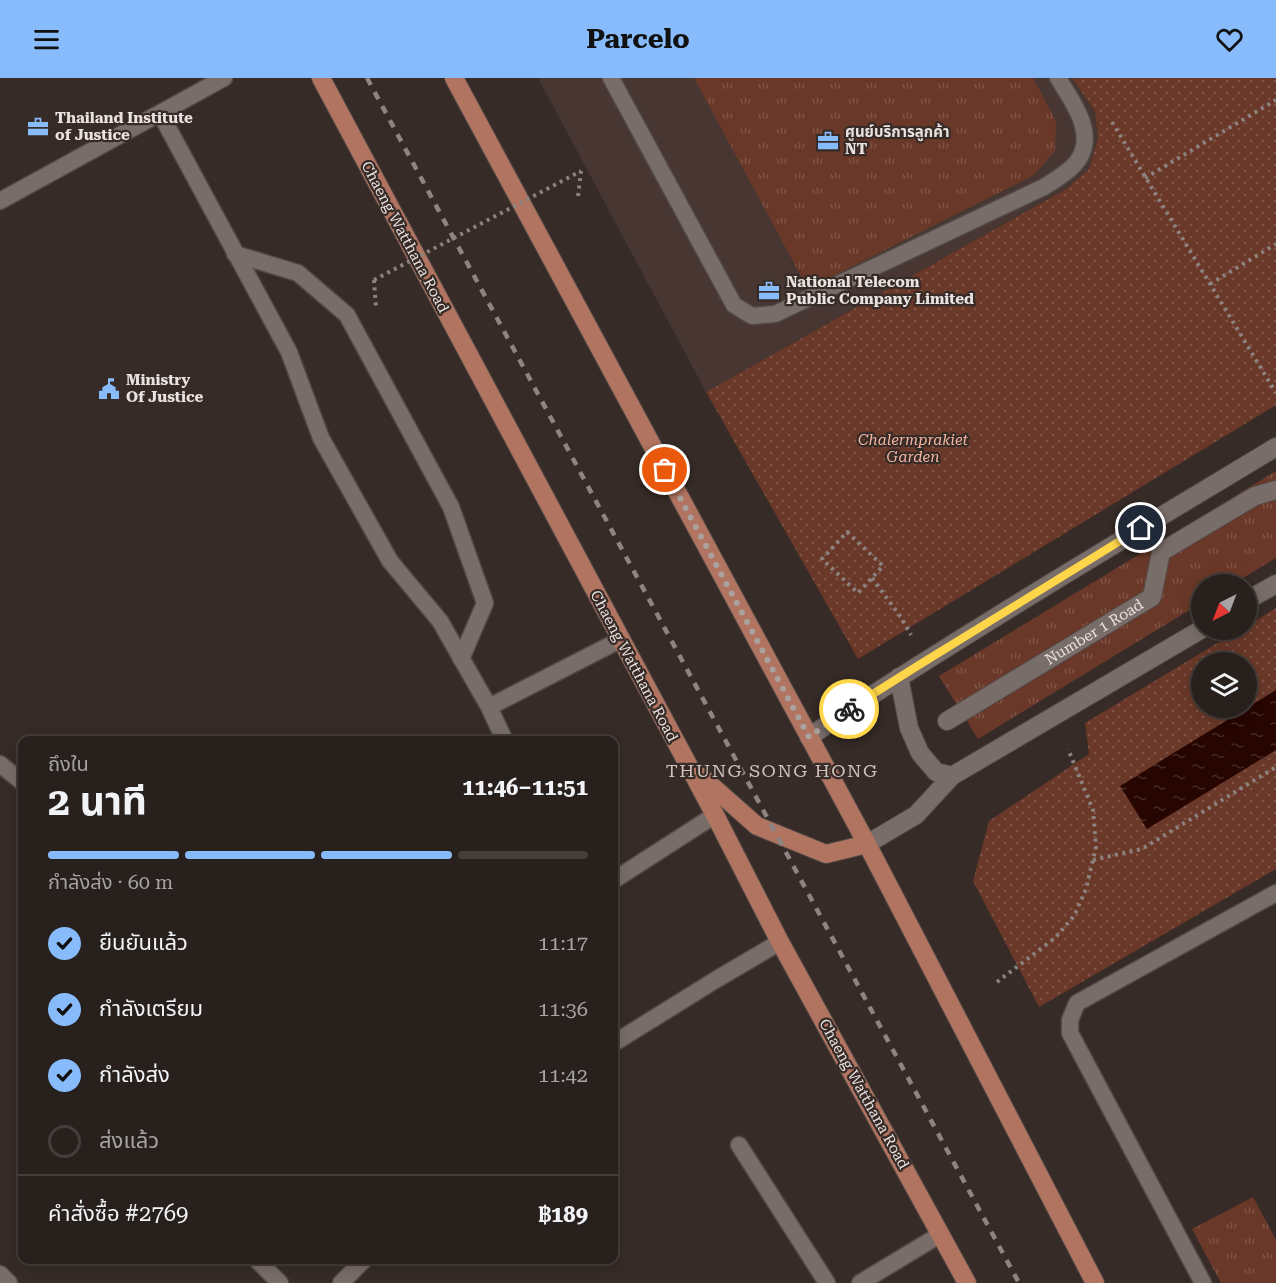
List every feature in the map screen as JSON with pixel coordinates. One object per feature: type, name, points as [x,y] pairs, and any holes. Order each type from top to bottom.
[{"type":"main road","name":"Chaeng Watthana Road","points":[[321,78],[715,815],[780,942],[967,1283]]},
{"type":"main road","points":[[454,78],[867,844],[1095,1283]]},
{"type":"main road","points":[[688,766],[757,826],[826,854],[867,844]]},
{"type":"street","points":[[809,737],[899,677],[1276,447]]},
{"type":"street","name":"Number 1 Road","points":[[947,721],[1152,597],[1161,552],[1255,496],[1276,490]]},
{"type":"street","points":[[1257,595],[1276,584]]},
{"type":"street","points":[[867,844],[916,815],[952,776],[1191,635]]},
{"type":"street","points":[[899,677],[909,728],[920,753],[936,772],[952,776]]},
{"type":"lane","points":[[0,201],[224,78]]},
{"type":"lane","points":[[610,78],[734,305],[752,316],[776,314],[1044,187],[1066,172],[1080,157],[1085,142],[1082,121],[1058,78]]},
{"type":"lane","points":[[160,113],[289,352],[321,438],[338,469],[390,561],[440,621],[489,707],[503,736]]},
{"type":"lane","points":[[235,254],[297,273],[347,315],[451,507],[485,603],[461,659]]},
{"type":"lane","points":[[489,707],[620,640]]},
{"type":"lane","points":[[0,764],[18,779]]},
{"type":"lane","points":[[618,877],[715,815]]},
{"type":"lane","points":[[1203,1283],[1070,1033],[1070,1020],[1077,1004],[1276,893]]},
{"type":"lane","points":[[618,1041],[780,942]]},
{"type":"lane","points":[[740,1145],[827,1283]]},
{"type":"lane","points":[[860,1283],[941,1234]]},
{"type":"lane","points":[[261,1264],[280,1283]]},
{"type":"lane","points":[[341,1283],[360,1264]]},
{"type":"lane","points":[[0,1274],[9,1283]]},
{"type":"path","points":[[1145,178],[1276,100]]},
{"type":"path","points":[[1109,118],[1276,393]]},
{"type":"path","points":[[376,308],[374,280],[581,171],[578,196]]},
{"type":"path","points":[[1210,285],[1276,244]]},
{"type":"path","points":[[847,532],[883,566],[872,579],[858,593],[822,559],[847,532]]},
{"type":"path","points":[[872,579],[900,616],[911,635]]},
{"type":"path","points":[[997,982],[1055,938],[1074,916],[1086,889],[1096,847],[1093,810],[1068,749]]},
{"type":"path","points":[[1093,860],[1142,849],[1276,767]]},
{"type":"shaded area","name":"National Telecom Public Company Limited","points":[[538,78],[1072,78],[1095,111],[1098,138],[1089,169],[1066,189],[706,392]]},
{"type":"green space","points":[[694,78],[1033,78],[1056,121],[1055,151],[1034,175],[808,289]]},
{"type":"green space","name":"Chalermprakiet Garden","points":[[1072,78],[1276,78],[1276,405],[858,659],[706,392],[1066,189],[1089,169],[1098,138],[1095,111]]},
{"type":"green space","points":[[1276,471],[1276,558],[1249,574],[1191,574],[1191,609],[978,739],[939,676]]},
{"type":"green space","points":[[1276,608],[1276,869],[1039,1007],[973,881],[989,821],[1089,754],[1085,723],[1191,659],[1191,718],[1257,718],[1257,652],[1203,652],[1222,640],[1257,640],[1257,620]]},
{"type":"green space","points":[[1253,1197],[1276,1240],[1276,1283],[1221,1283],[1192,1229]]},
{"type":"water","points":[[1276,690],[1276,750],[1147,829],[1120,786],[1230,718],[1257,718],[1257,702]]},
{"type":"railway","points":[[367,78],[1019,1283]]},
{"type":"way so far","points":[[665,470],[809,737],[849,709]]},
{"type":"place","name":"Thailand Institute of Justice","points":[[38,127]]},
{"type":"place","name":"ศูนย์บริการลูกค้า NT","points":[[828,141]]},
{"type":"place","name":"National Telecom Public Company Limited","points":[[769,291]]},
{"type":"place","name":"Ministry Of Justice","points":[[109,389]]},
{"type":"district","name":"THUNG SONG HONG","points":[[772,771]]},
{"type":"route","points":[[849,709],[1141,528]]}]
